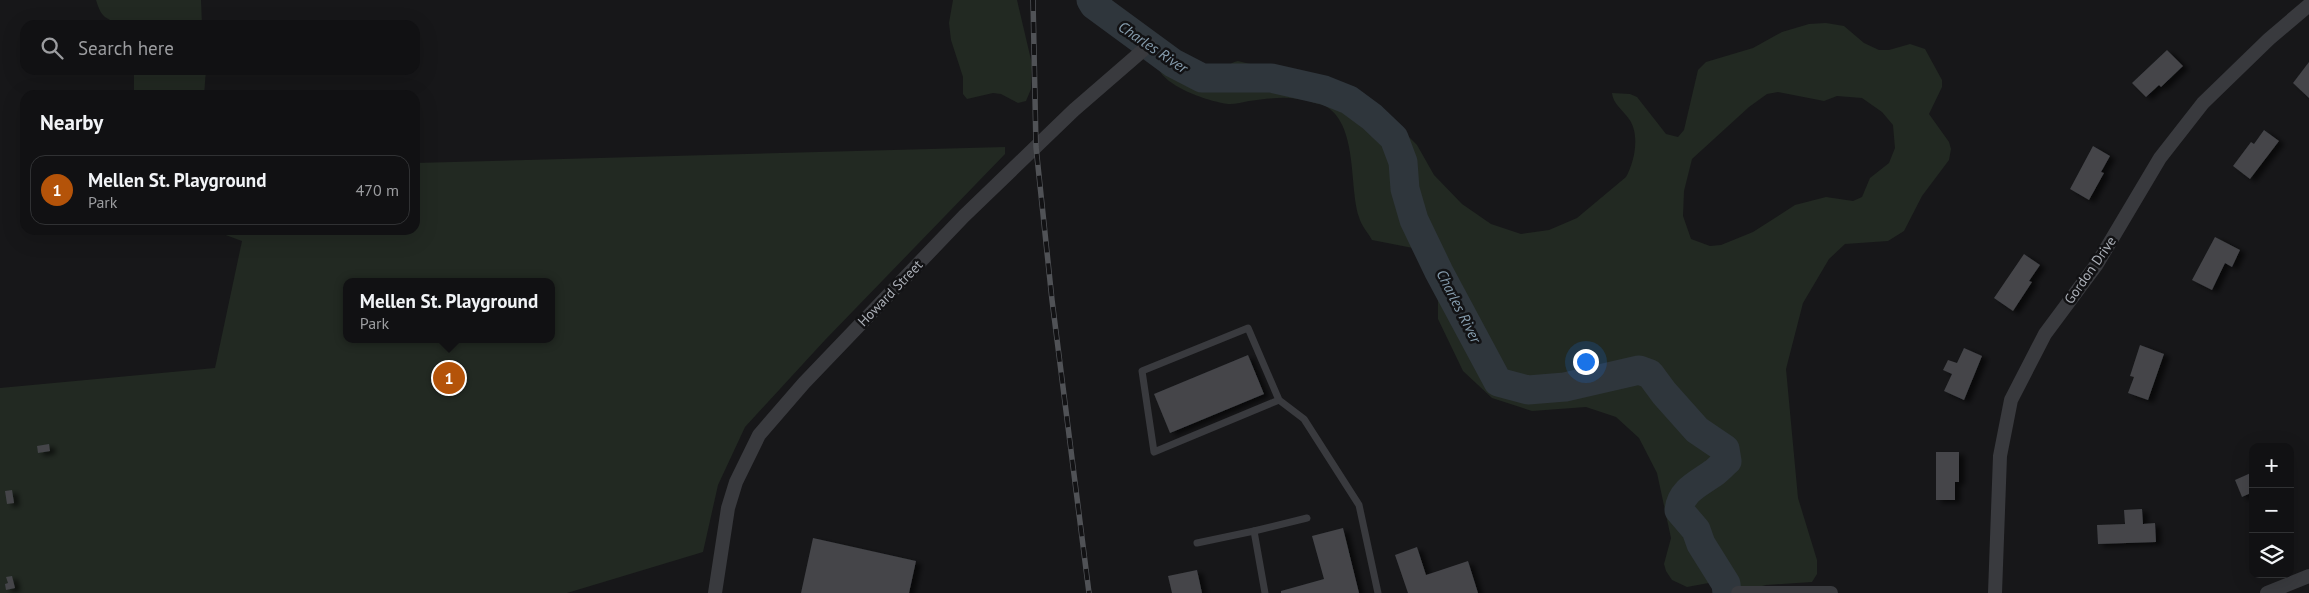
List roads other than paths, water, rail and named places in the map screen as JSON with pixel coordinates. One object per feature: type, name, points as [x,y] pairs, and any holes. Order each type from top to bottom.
[{"type":"street","name":"Gordon Drive","points":[[1995,593],[2000,456],[2011,400],[2045,334],[2096,264],[2160,158],[2202,103],[2269,39],[2309,6]]},
{"type":"street","name":"Howard Street","points":[[715,593],[728,508],[736,482],[763,431],[804,383],[964,216],[1074,110],[1149,45]]},
{"type":"street","points":[[2267,593],[2309,576]]},
{"type":"street","points":[[1738,593],[1800,591],[1830,593]]},
{"type":"lane","points":[[1279,400],[1154,452],[1142,371],[1248,328],[1279,400],[1304,418],[1359,505],[1378,593]]},
{"type":"lane","points":[[1197,543],[1307,518]]},
{"type":"lane","points":[[1254,530],[1265,593]]},
{"type":"waterway","name":"Charles River","points":[[1091,0],[1094,5],[1173,63],[1202,78],[1271,78],[1324,90],[1349,100],[1372,117],[1394,138],[1403,162],[1405,189],[1414,220],[1439,272],[1498,382],[1528,390],[1565,387],[1639,370],[1650,374],[1697,430],[1725,449],[1727,461],[1687,493],[1680,503],[1679,510],[1696,530],[1701,544],[1726,584],[1727,593]]},
{"type":"railway","points":[[1033,0],[1036,147],[1052,300],[1089,593]]},
{"type":"place","name":"Mellen St. Playground","points":[[449,378]]}]
